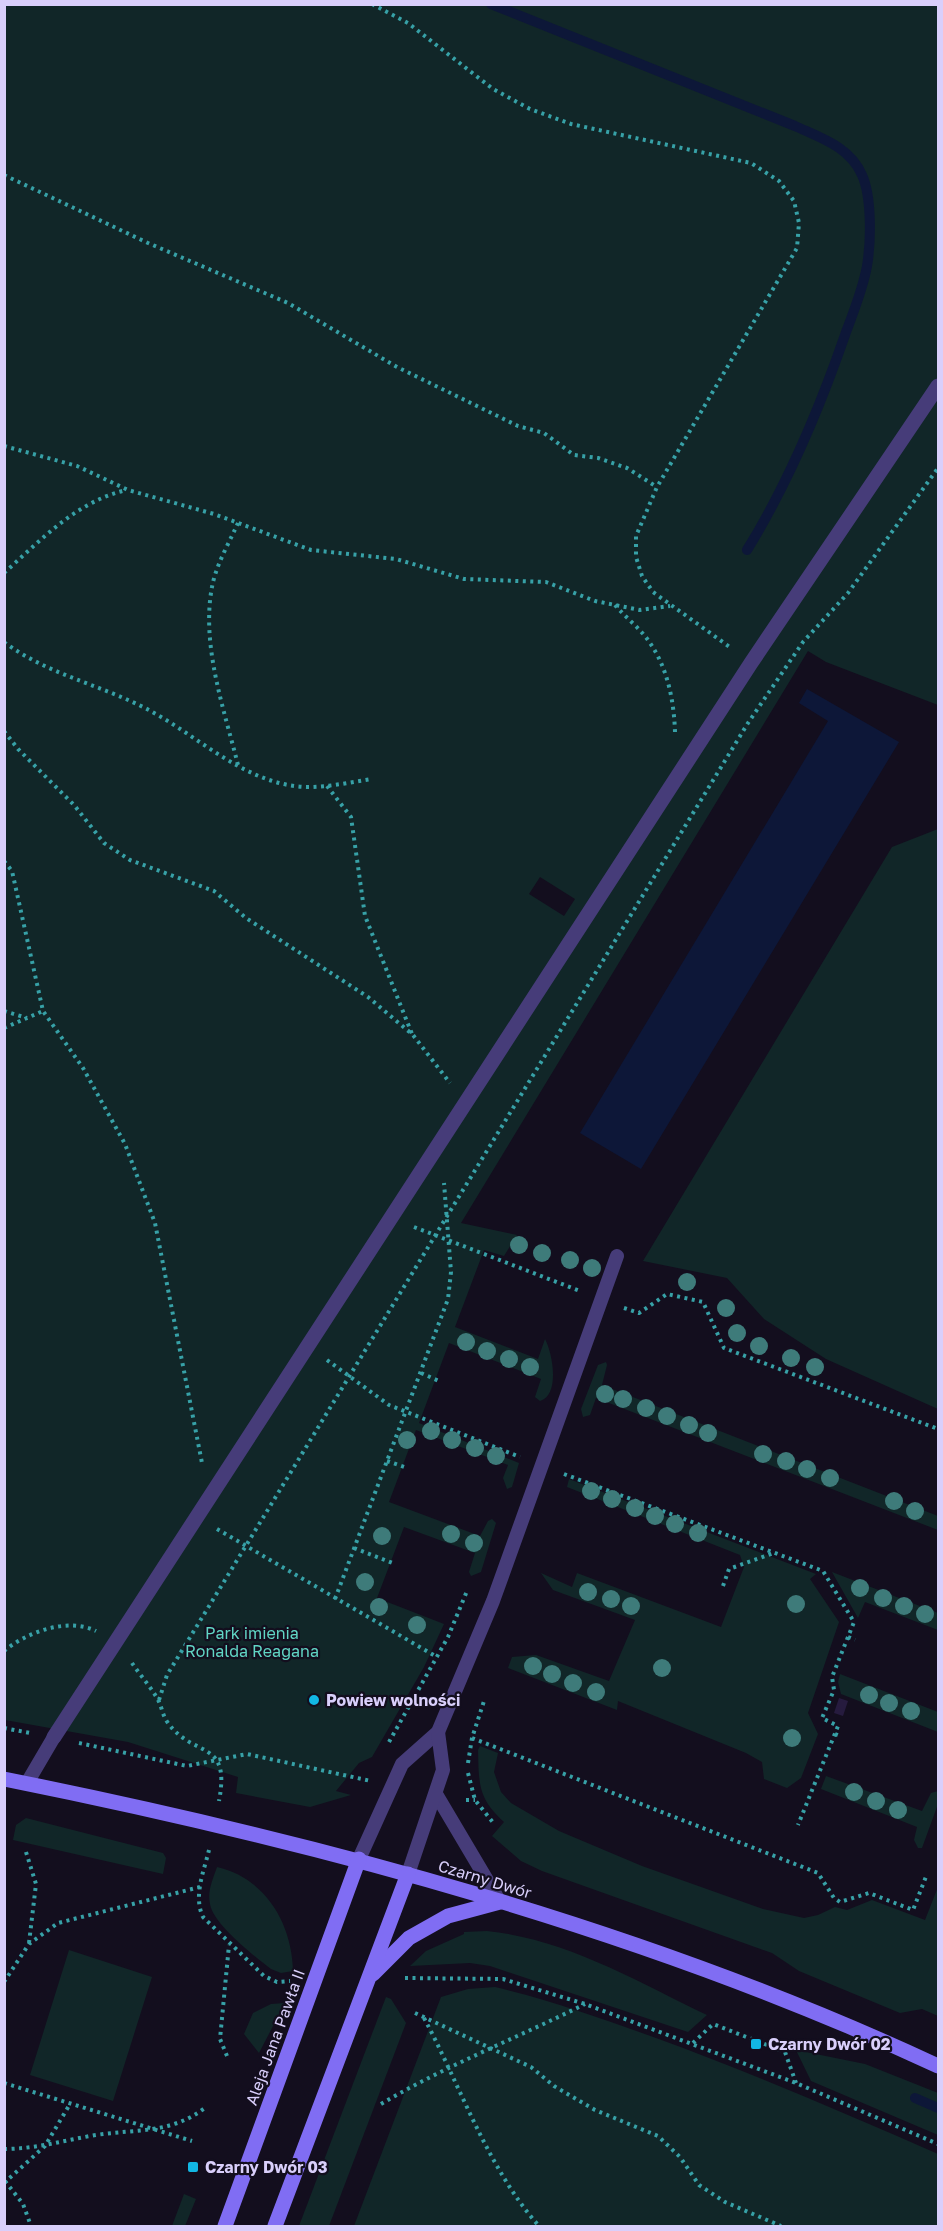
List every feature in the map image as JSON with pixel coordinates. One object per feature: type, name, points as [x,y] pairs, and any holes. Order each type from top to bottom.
[{"type":"main road","name":"Czarny Dwór","points":[[4,1779],[359,1859],[500,1902],[657,1953],[790,2004],[939,2066]]},
{"type":"main road","name":"Aleja Jana Pawła II","points":[[225,2226],[359,1859]]},
{"type":"main road","points":[[275,2226],[408,1874]]},
{"type":"main road","points":[[369,1978],[409,1938],[448,1916],[500,1902]]},
{"type":"street","points":[[54,1737],[751,663],[939,386]]},
{"type":"lane","points":[[359,1859],[402,1764],[438,1732],[493,1601],[617,1256]]},
{"type":"lane","points":[[408,1874],[443,1770],[438,1732]]},
{"type":"lane","points":[[27,1783],[54,1737]]},
{"type":"lane","points":[[436,1794],[500,1902]]},
{"type":"path","points":[[372,4],[408,23],[493,89],[530,109],[571,124],[751,164],[779,181],[794,201],[799,223],[796,248],[657,487],[636,536],[636,557],[642,576],[653,592],[751,663]]},
{"type":"path","points":[[4,175],[148,243],[288,303],[397,367],[518,426],[544,433],[574,455],[598,458],[627,468],[657,487]]},
{"type":"path","points":[[4,446],[77,466],[128,490],[238,523],[311,550],[396,559],[464,579],[546,582],[594,601],[640,610],[671,606]]},
{"type":"path","points":[[159,1700],[167,1675],[748,723],[803,642],[848,593],[939,468]]},
{"type":"path","points":[[4,573],[80,508],[102,496],[128,490]]},
{"type":"path","points":[[238,523],[212,587],[209,623],[216,676],[238,766]]},
{"type":"path","points":[[615,605],[650,641],[661,664],[674,706],[678,775]]},
{"type":"path","points":[[4,642],[67,678],[144,708],[254,775],[306,787],[372,779]]},
{"type":"path","points":[[4,731],[18,749],[74,806],[104,843],[130,860],[214,891],[246,918],[368,997],[413,1035],[466,1101]]},
{"type":"path","points":[[327,786],[351,818],[365,916],[413,1035]]},
{"type":"path","points":[[4,861],[12,871],[43,1011],[83,1068],[125,1144],[155,1223],[209,1497]]},
{"type":"path","points":[[4,1011],[27,1018]]},
{"type":"path","points":[[4,1028],[43,1011]]},
{"type":"path","points":[[334,1599],[451,1286],[441,1142]]},
{"type":"path","points":[[391,1218],[639,1313],[667,1294],[703,1302],[724,1348],[939,1429]]},
{"type":"path","points":[[308,1346],[405,1413],[823,1571],[854,1622],[832,1677],[834,1690],[822,1718],[838,1726],[798,1825]]},
{"type":"path","points":[[420,1373],[440,1381]]},
{"type":"path","points":[[387,1461],[407,1468]]},
{"type":"path","points":[[196,1516],[334,1599],[437,1657]]},
{"type":"path","points":[[354,1548],[395,1564]]},
{"type":"path","points":[[723,1586],[729,1569],[775,1553]]},
{"type":"path","points":[[384,1749],[437,1657],[467,1591]]},
{"type":"path","points":[[4,1651],[39,1632],[62,1626],[86,1627],[115,1641],[159,1700],[162,1713],[170,1725],[179,1735],[205,1748],[218,1760],[223,1776],[220,1797]]},
{"type":"path","points":[[848,1637],[855,1640]]},
{"type":"path","points":[[484,1701],[472,1738],[468,1774],[475,1800],[495,1825]]},
{"type":"path","points":[[4,1728],[187,1766],[247,1754],[391,1785]]},
{"type":"path","points":[[835,1734],[840,1736]]},
{"type":"path","points":[[472,1738],[818,1874],[834,1898],[840,1902],[869,1893],[913,1910],[927,1874]]},
{"type":"path","points":[[367,1780],[373,1770]]},
{"type":"path","points":[[436,1794],[475,1800]]},
{"type":"path","points":[[26,1852],[36,1884],[36,1900],[29,1944]]},
{"type":"path","points":[[206,1863],[200,1887],[199,1908],[203,1917],[264,1976],[277,1982],[315,1979]]},
{"type":"path","points":[[4,1982],[29,1944],[58,1923],[200,1887]]},
{"type":"path","points":[[226,2056],[220,2038],[229,1944]]},
{"type":"path","points":[[428,1978],[503,1979],[585,2004],[796,2083],[939,2144]]},
{"type":"path","points":[[381,2104],[450,2066],[494,2049],[585,2004]]},
{"type":"path","points":[[415,2013],[531,2067],[554,2086],[595,2110],[658,2136],[680,2157],[699,2185],[725,2202],[781,2226]]},
{"type":"path","points":[[424,2016],[450,2066],[486,2146],[528,2214],[539,2226]]},
{"type":"path","points":[[693,2043],[713,2024],[784,2052],[796,2083]]},
{"type":"path","points":[[4,2083],[192,2141]]},
{"type":"path","points":[[31,2226],[23,2204],[5,2182],[45,2146],[70,2104]]},
{"type":"path","points":[[4,2149],[45,2146],[97,2135],[156,2130],[182,2123],[206,2107]]},
{"type":"green space","name":"Park imienia Ronalda Reagana","points":[[4,5],[938,5],[938,705],[826,662],[808,651],[461,1223],[517,1235],[504,1256],[484,1250],[455,1327],[538,1359],[545,1339],[553,1373],[550,1391],[540,1401],[535,1397],[541,1379],[449,1343],[419,1423],[519,1463],[512,1487],[507,1489],[503,1478],[508,1465],[416,1430],[389,1502],[480,1536],[488,1521],[492,1519],[496,1523],[481,1572],[471,1576],[469,1572],[475,1553],[404,1527],[377,1598],[444,1624],[424,1667],[372,1757],[359,1763],[336,1791],[351,1795],[310,1807],[236,1793],[238,1777],[128,1742],[5,1720]],"holes":[[[540,877],[575,899],[564,916],[529,894]]]},
{"type":"green space","points":[[938,829],[938,1409],[826,1359],[764,1319],[727,1278],[643,1261],[892,847]]},
{"type":"green space","points":[[606,1362],[602,1385],[938,1516],[938,1530],[596,1398],[590,1415],[583,1417],[581,1409],[598,1365]]},
{"type":"green space","points":[[569,1479],[816,1574],[810,1579],[839,1622],[808,1713],[818,1734],[801,1778],[787,1788],[764,1779],[762,1762],[746,1753],[618,1701],[617,1710],[508,1668],[512,1657],[536,1655],[609,1681],[635,1620],[553,1590],[541,1573],[572,1587],[577,1573],[721,1627],[744,1567],[740,1555],[567,1487]]},
{"type":"green space","points":[[832,1572],[938,1613],[938,1630],[865,1602],[858,1618]]},
{"type":"green space","points":[[840,1674],[938,1712],[938,1732],[841,1694],[838,1682]]},
{"type":"green space","points":[[480,1746],[498,1753],[494,1772],[501,1792],[511,1803],[559,1831],[642,1866],[763,1909],[804,1918],[818,1915],[835,1907],[847,1910],[872,1900],[925,1920],[938,1887],[938,2016],[922,2009],[900,2013],[799,1971],[772,1953],[542,1871],[521,1861],[492,1836],[504,1822],[489,1806],[482,1790],[478,1762]]},
{"type":"green space","points":[[826,1776],[922,1811],[931,1793],[938,1791],[938,1804],[922,1848],[918,1848],[914,1840],[917,1827],[821,1789]]},
{"type":"green space","points":[[26,1818],[163,1853],[166,1858],[163,1874],[13,1840],[16,1825]]},
{"type":"green space","points":[[217,1867],[249,1881],[273,1905],[287,1936],[293,1971],[281,1973],[271,1969],[235,1939],[218,1921],[209,1899]]},
{"type":"green space","points":[[487,1931],[545,1943],[573,1952],[707,2015],[688,2032],[490,1966],[470,1963],[410,1966],[426,1951],[464,1932]]},
{"type":"green space","points":[[69,1950],[152,1977],[113,2101],[30,2075]]},
{"type":"green space","points":[[495,1987],[576,2010],[692,2051],[938,2154],[938,2226],[354,2226],[441,1997],[468,1989]]},
{"type":"green space","points":[[386,1997],[391,1999],[406,2023],[329,2226],[299,2226]]},
{"type":"green space","points":[[285,2003],[259,2053],[244,2034],[253,2013],[271,2004]]},
{"type":"green space","points":[[796,2050],[865,2064],[938,2093],[938,2135],[811,2081]]},
{"type":"green space","points":[[184,2194],[196,2199],[185,2226],[172,2226]]},
{"type":"water","points":[[807,689],[899,742],[641,1169],[580,1133],[828,721],[799,703]]},
{"type":"building","points":[[839,1698],[848,1701],[843,1716],[834,1713]]},
{"type":"waterway","points":[[491,4],[815,135],[842,150],[857,165],[862,175],[868,195],[870,232],[867,266],[860,292],[825,391],[802,445],[790,472],[747,550]]},
{"type":"waterway","points":[[915,2098],[938,2108]]},
{"type":"place","name":"Powiew wolności","points":[[314,1700]]},
{"type":"place","name":"Czarny Dwór 02","points":[[756,2044]]},
{"type":"place","name":"Czarny Dwór 03","points":[[193,2167]]}]
